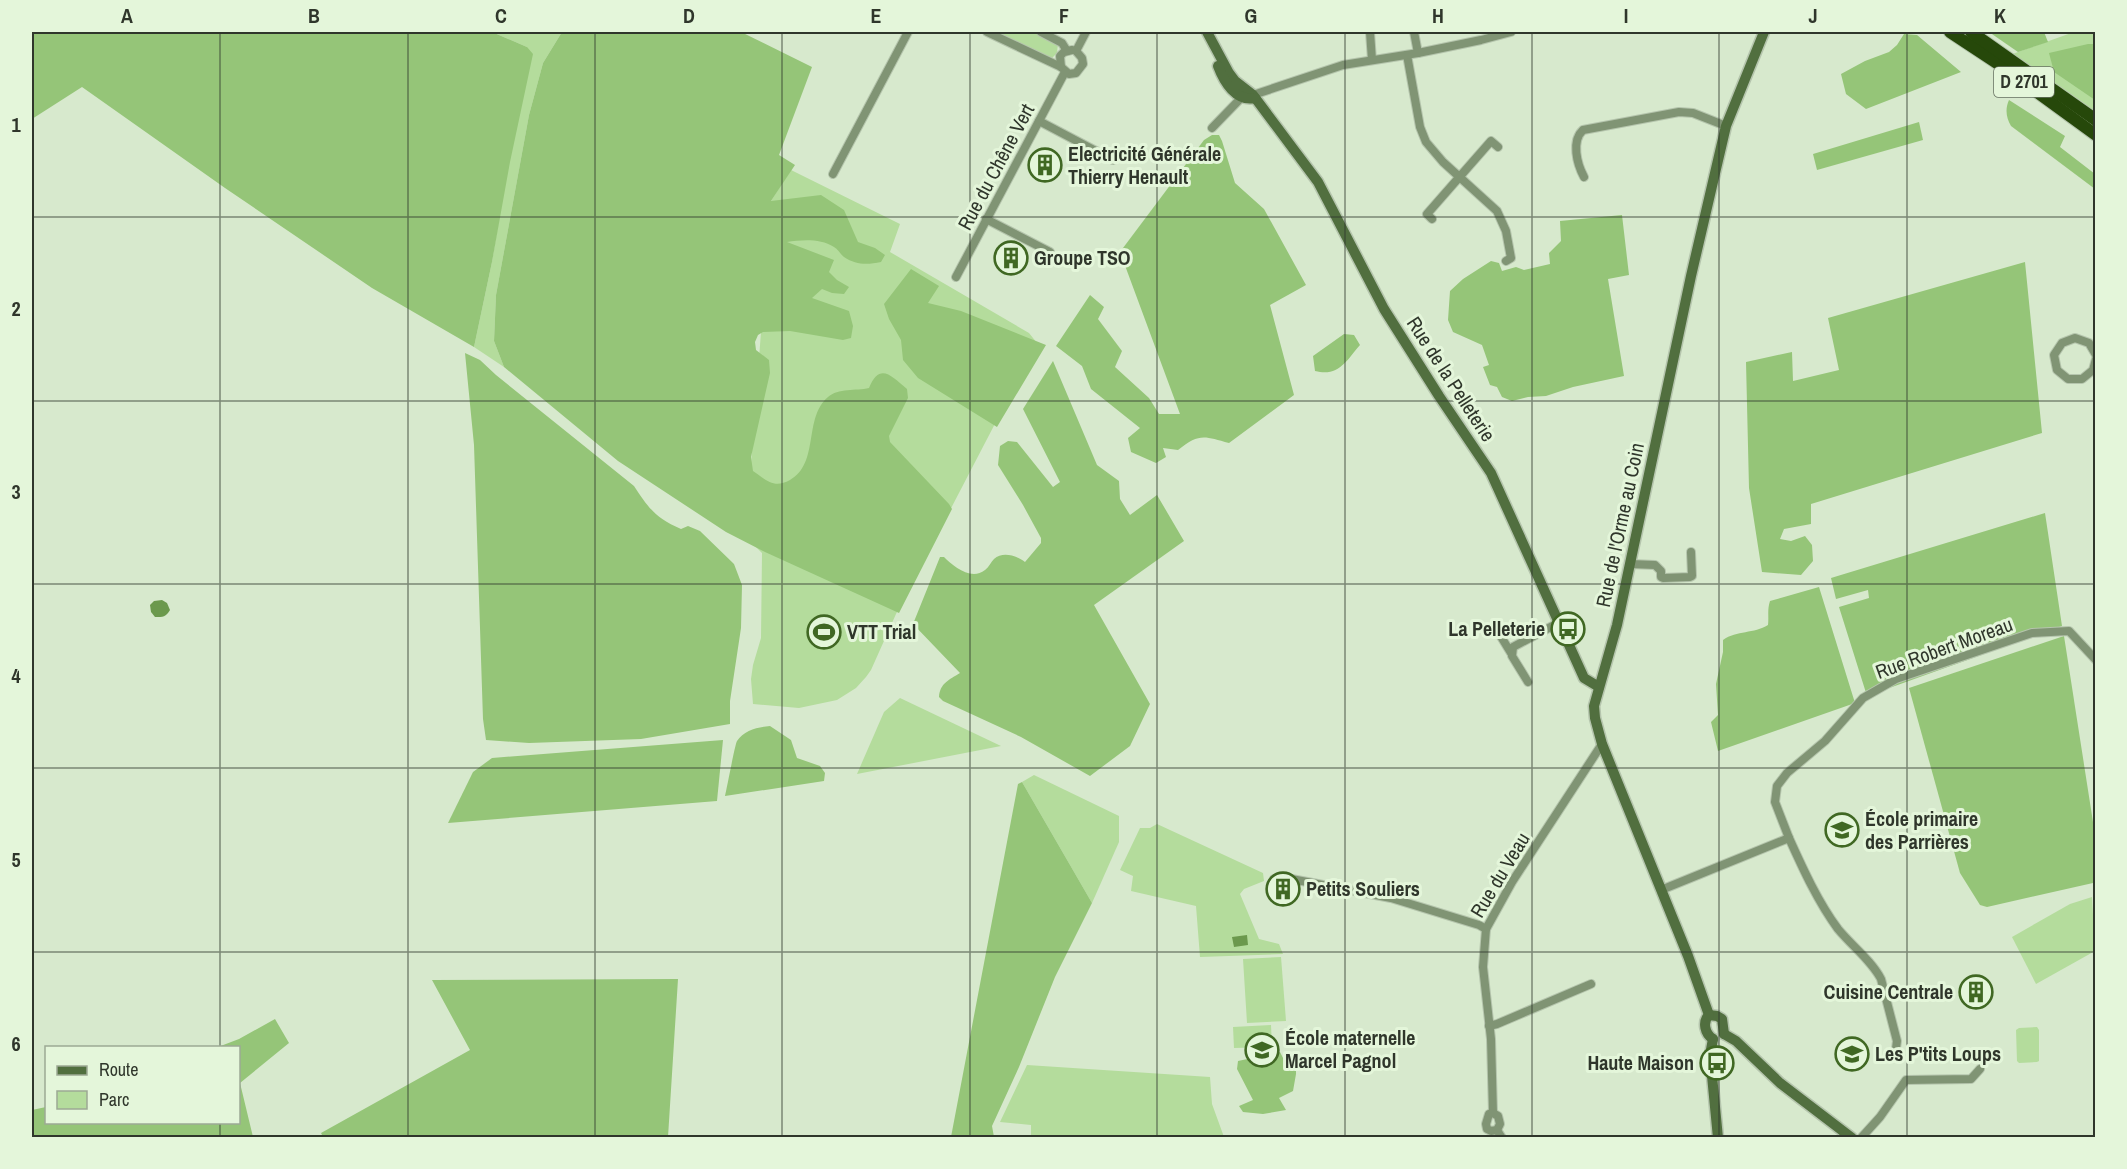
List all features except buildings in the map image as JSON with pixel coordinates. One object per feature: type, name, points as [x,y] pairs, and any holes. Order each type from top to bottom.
[{"type":"highway","name":"D 2701","points":[[1950,32],[2000,65],[2096,135]]},
{"type":"highway","name":"D 2701","points":[[1971,32],[2096,120]]},
{"type":"main road","name":"Rue de la Pelleterie","points":[[1207,32],[1225,81],[1231,88],[1250,97],[1318,182],[1384,309],[1491,473],[1584,678],[1599,687]]},
{"type":"main road","name":"Rue de l'Orme au Coin","points":[[1709,1015],[1602,744],[1594,713],[1617,625],[1691,276],[1726,126],[1764,32]]},
{"type":"main road","points":[[1709,1015],[1717,1016],[1722,1020],[1724,1034],[1721,1038],[1713,1039],[1708,1036],[1705,1022],[1709,1015]]},
{"type":"main road","points":[[1724,1034],[1736,1041],[1780,1083],[1852,1137]]},
{"type":"main road","points":[[1713,1039],[1710,1055],[1718,1137]]},
{"type":"street","points":[[833,174],[908,32]]},
{"type":"street","points":[[987,32],[1063,70],[1076,73],[1082,67],[1082,58],[1076,51],[1067,51],[1060,56],[1063,70]]},
{"type":"street","points":[[1041,32],[1062,43],[1067,51]]},
{"type":"street","points":[[1076,51],[1086,32]]},
{"type":"street","points":[[1370,32],[1372,60]]},
{"type":"street","points":[[1414,32],[1418,53]]},
{"type":"street","points":[[1212,128],[1250,97],[1343,65],[1418,53],[1511,32]]},
{"type":"street","points":[[1407,55],[1422,134],[1431,150],[1497,211],[1503,221],[1511,258],[1506,261]]},
{"type":"street","name":"Rue du Chêne Vert","points":[[956,277],[1039,121],[1063,70]]},
{"type":"street","points":[[1584,177],[1580,170],[1576,145],[1578,134],[1583,129],[1679,112],[1693,113],[1726,126]]},
{"type":"street","points":[[1039,121],[1113,160]]},
{"type":"street","points":[[1432,219],[1427,214],[1491,141],[1498,147]]},
{"type":"street","points":[[986,219],[1050,252]]},
{"type":"street","points":[[2075,338],[2089,343],[2096,357],[2094,371],[2082,379],[2068,379],[2057,370],[2054,355],[2062,343],[2075,338]]},
{"type":"street","points":[[1630,564],[1655,565],[1661,571],[1663,578],[1690,578],[1692,576],[1691,552]]},
{"type":"street","points":[[1511,653],[1516,644],[1560,622]]},
{"type":"street","name":"Rue Robert Moreau","points":[[1789,838],[1775,802],[1777,786],[1787,773],[1825,741],[1863,698],[1896,679],[2032,633],[2069,631],[2096,660]]},
{"type":"street","points":[[1500,635],[1528,682]]},
{"type":"street","name":"Rue du Veau","points":[[1493,1113],[1489,1114],[1486,1124],[1490,1133],[1500,1124],[1499,1119],[1493,1113],[1493,1075],[1483,967],[1486,929],[1512,882],[1602,744]]},
{"type":"street","points":[[1661,890],[1789,838],[1829,916],[1881,979],[1897,1041],[1895,1056]]},
{"type":"street","points":[[1274,879],[1281,877],[1391,898],[1486,929]]},
{"type":"street","points":[[1489,1026],[1591,984]]},
{"type":"street","points":[[1861,1137],[1880,1117],[1906,1080],[1971,1079],[1980,1069]]},
{"type":"street","points":[[1490,1133],[1502,1137]]},
{"type":"green space","points":[[492,32],[562,32],[543,63],[529,115],[496,295],[494,341],[504,367],[474,347],[492,262],[527,47]]},
{"type":"green space","points":[[994,32],[1036,32],[1058,43],[1057,53],[1050,60]]},
{"type":"green space","points":[[2074,32],[2095,32],[2095,117],[2007,56]]},
{"type":"green space","points":[[791,170],[900,224],[890,252],[1029,333],[1037,343],[896,614],[871,670],[856,688],[837,700],[799,708],[753,704],[751,679],[761,638],[762,553],[750,541],[746,529],[771,201]]},
{"type":"green space","points":[[900,698],[1001,746],[857,774],[884,712]]},
{"type":"green space","points":[[1034,775],[1119,816],[1119,842],[1092,903],[1022,782]]},
{"type":"green space","points":[[1157,824],[1263,873],[1264,881],[1244,889],[1240,894],[1259,939],[1279,944],[1283,954],[1200,957],[1196,906],[1131,891],[1133,876],[1120,870],[1140,828],[1150,828]]},
{"type":"green space","points":[[2092,897],[2095,951],[2036,984],[2012,937],[2070,904]]},
{"type":"green space","points":[[1281,957],[1286,1021],[1247,1023],[1243,959]]},
{"type":"green space","points":[[1271,1025],[1272,1047],[1234,1048],[1233,1027]]},
{"type":"green space","points":[[2037,1027],[2039,1030],[2039,1061],[2019,1063],[2017,1061],[2016,1030]]},
{"type":"green space","points":[[1027,1065],[1210,1077],[1212,1104],[1224,1137],[1031,1137],[1031,1125],[1000,1122]]},
{"type":"shaded area","points":[[32,32],[492,32],[527,47],[533,54],[474,347],[372,288],[82,87],[32,119]]},
{"type":"shaded area","points":[[562,32],[741,32],[812,67],[779,155],[795,165],[771,201],[821,195],[844,210],[858,242],[875,248],[885,255],[881,262],[862,264],[848,260],[835,248],[823,242],[804,240],[787,242],[834,260],[829,272],[849,287],[844,294],[822,289],[812,298],[849,311],[853,326],[851,338],[843,340],[790,331],[763,332],[758,335],[755,342],[756,350],[769,360],[770,373],[751,457],[753,471],[770,482],[779,484],[790,480],[799,472],[809,452],[820,406],[832,394],[869,388],[877,375],[882,373],[891,376],[907,389],[908,398],[889,436],[890,442],[952,509],[899,613],[726,532],[618,461],[504,367],[494,341],[496,295],[529,115],[543,63]]},
{"type":"shaded area","points":[[1989,32],[2044,32],[2048,42],[2018,52]]},
{"type":"shaded area","points":[[1904,34],[1917,35],[1961,72],[1866,109],[1846,94],[1841,74],[1865,61],[1889,52]]},
{"type":"shaded area","points":[[2095,44],[2095,100],[2054,72],[2049,53]]},
{"type":"shaded area","points":[[2009,100],[2065,136],[2060,147],[2095,174],[2095,189],[2011,126],[2007,113]]},
{"type":"shaded area","points":[[1919,122],[1923,140],[1817,170],[1813,154]]},
{"type":"shaded area","points":[[1212,135],[1219,135],[1222,141],[1235,183],[1264,209],[1306,285],[1270,305],[1294,395],[1229,443],[1197,438],[1178,450],[1163,448],[1166,457],[1156,463],[1131,452],[1128,438],[1140,428],[1091,389],[1082,366],[1056,346],[1090,295],[1104,307],[1098,319],[1122,351],[1115,367],[1149,398],[1159,414],[1180,414],[1120,252],[1204,140]]},
{"type":"shaded area","points":[[1622,215],[1629,275],[1608,279],[1624,376],[1573,387],[1546,396],[1512,401],[1502,397],[1497,387],[1490,385],[1483,367],[1489,365],[1482,345],[1453,332],[1448,320],[1450,291],[1463,279],[1491,261],[1499,263],[1502,271],[1516,267],[1524,270],[1550,264],[1549,253],[1561,241],[1560,221]]},
{"type":"shaded area","points":[[2025,262],[2042,433],[1811,504],[1811,524],[1784,529],[1780,539],[1791,541],[1805,536],[1812,545],[1813,561],[1801,575],[1762,572],[1749,488],[1746,362],[1792,352],[1793,381],[1839,370],[1828,318]]},
{"type":"shaded area","points":[[911,269],[939,286],[928,303],[961,311],[1046,345],[997,427],[918,378],[903,360],[901,340],[889,319],[884,304]]},
{"type":"shaded area","points":[[1344,334],[1354,335],[1360,345],[1336,370],[1315,371],[1313,356]]},
{"type":"shaded area","points":[[465,353],[480,360],[634,486],[659,517],[681,529],[688,526],[700,531],[734,564],[742,585],[741,628],[730,701],[730,724],[641,739],[529,743],[486,740],[483,719],[474,445]]},
{"type":"shaded area","points":[[1053,361],[1097,465],[1119,481],[1120,499],[1130,515],[1157,495],[1184,541],[1094,605],[1150,704],[1130,746],[1090,776],[1021,737],[943,701],[939,697],[941,688],[960,673],[913,624],[940,557],[944,557],[963,571],[974,574],[985,570],[994,559],[1002,555],[1014,556],[1025,562],[1041,543],[1041,538],[1023,505],[998,465],[1000,446],[1008,441],[1017,442],[1053,487],[1060,482],[1023,409]]},
{"type":"shaded area","points":[[2045,513],[2062,626],[1867,696],[1839,607],[1869,598],[1868,590],[1836,599],[1831,578]]},
{"type":"shaded area","points":[[1819,587],[1855,703],[1718,751],[1711,722],[1718,715],[1716,684],[1723,652],[1723,640],[1768,625],[1770,601]]},
{"type":"shaded area","points":[[162,600],[167,603],[170,610],[164,616],[155,617],[150,605],[154,601]]},
{"type":"shaded area","points":[[2064,636],[2095,835],[2095,879],[2093,883],[1987,907],[1980,905],[1960,873],[1909,688]]},
{"type":"shaded area","points":[[770,726],[791,740],[797,758],[820,766],[825,773],[824,781],[725,796],[737,741],[747,732]]},
{"type":"shaded area","points":[[723,740],[717,801],[448,823],[473,772],[492,758]]},
{"type":"shaded area","points":[[1022,782],[1092,903],[1055,977],[1019,1067],[992,1126],[994,1137],[951,1137],[1018,784]]},
{"type":"shaded area","points":[[1247,935],[1248,945],[1234,947],[1232,937]]},
{"type":"shaded area","points":[[678,979],[668,1137],[323,1137],[321,1133],[470,1050],[432,980]]},
{"type":"shaded area","points":[[275,1019],[289,1043],[240,1083],[240,1046],[221,1046],[239,1039]]},
{"type":"shaded area","points":[[1280,1052],[1286,1064],[1290,1062],[1296,1066],[1293,1091],[1279,1098],[1286,1110],[1263,1114],[1243,1112],[1239,1106],[1253,1100],[1237,1069],[1238,1061]]},
{"type":"shaded area","points":[[240,1083],[253,1137],[32,1137],[32,1110],[45,1107],[45,1124],[240,1124]]},
{"type":"place","name":"Electricité Générale Thierry Henault","points":[[1045,165]]},
{"type":"place","name":"Groupe TSO","points":[[1011,258]]},
{"type":"place","name":"La Pelleterie","points":[[1568,629]]},
{"type":"place","name":"VTT Trial","points":[[824,632]]},
{"type":"place","name":"École primaire des Parrières","points":[[1842,830]]},
{"type":"place","name":"Petits Souliers","points":[[1283,889]]},
{"type":"place","name":"Cuisine Centrale","points":[[1976,992]]},
{"type":"place","name":"École maternelle Marcel Pagnol","points":[[1262,1050]]},
{"type":"place","name":"Les P'tits Loups","points":[[1852,1054]]},
{"type":"place","name":"Haute Maison","points":[[1717,1063]]}]
